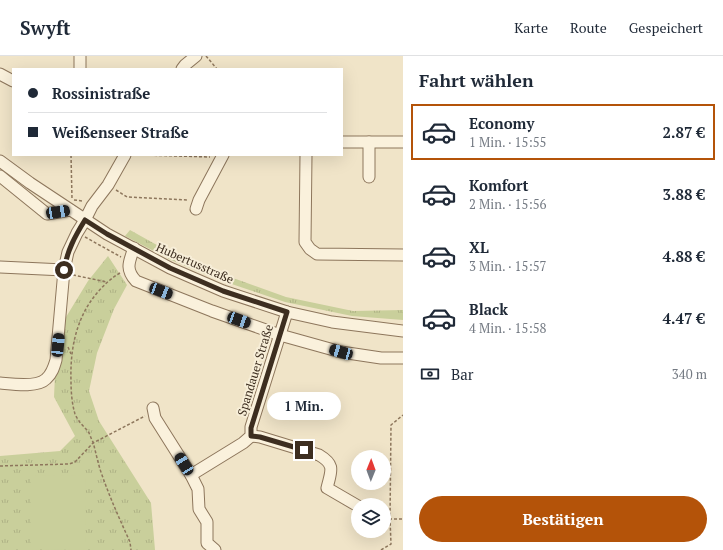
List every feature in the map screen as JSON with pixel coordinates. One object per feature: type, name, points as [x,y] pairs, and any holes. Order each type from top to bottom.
[{"type":"street","points":[[80,56],[80,68]]},
{"type":"street","points":[[183,68],[196,56]]},
{"type":"street","points":[[0,74],[12,80]]},
{"type":"street","points":[[343,142],[403,142]]},
{"type":"street","points":[[369,142],[369,176]]},
{"type":"street","points":[[0,383],[30,385],[46,380],[52,372],[56,360],[64,270],[68,252],[92,206],[108,185],[124,156]]},
{"type":"street","points":[[198,205],[223,156]]},
{"type":"street","points":[[306,156],[305,242],[310,249],[317,254],[403,255]]},
{"type":"street","name":"Hubertusstraße","points":[[0,162],[107,234],[170,268],[223,291],[287,312],[332,322],[403,331]]},
{"type":"street","points":[[0,176],[47,214],[70,210]]},
{"type":"street","points":[[134,248],[129,265],[130,275],[136,281],[280,335],[341,352],[381,358],[403,358]]},
{"type":"street","points":[[0,267],[64,270]]},
{"type":"street","name":"Spandauer Straße","points":[[251,436],[251,428],[287,312]]},
{"type":"street","points":[[154,413],[198,489],[199,510],[207,522],[207,543],[215,550]]},
{"type":"street","points":[[191,476],[243,443],[251,436],[260,437],[319,455],[326,459],[331,465],[327,488],[351,502]]},
{"type":"path","points":[[206,56],[216,68]]},
{"type":"path","points":[[71,156],[72,200],[83,201]]},
{"type":"path","points":[[108,185],[127,197],[198,205]]},
{"type":"path","points":[[77,233],[129,265],[107,282],[90,301],[75,336],[70,362],[72,402],[76,415],[82,425],[89,432],[101,473],[130,542],[131,550]]},
{"type":"path","points":[[64,270],[69,274],[107,282]]},
{"type":"path","points":[[0,466],[69,464],[75,462],[93,443],[154,413]]},
{"type":"path","points":[[390,498],[391,425],[403,415]]},
{"type":"path","points":[[391,519],[403,519]]},
{"type":"path","points":[[381,550],[391,544],[391,538]]},
{"type":"green space","points":[[130,230],[173,254],[219,273],[286,297],[353,311],[403,310],[403,320],[352,316],[285,302],[217,279],[171,260],[125,236]]},
{"type":"green space","points":[[108,256],[127,285],[114,309],[97,353],[89,391],[99,421],[151,503],[155,550],[0,550],[0,456],[60,451],[75,436],[54,397],[55,375],[63,322],[88,281]]},
{"type":"green space","points":[[31,475],[86,476],[85,550],[31,549]]},
{"type":"route","points":[[64,270],[68,252],[85,220],[107,234],[170,268],[223,291],[287,312],[251,428],[251,436],[260,437],[304,450]]}]
